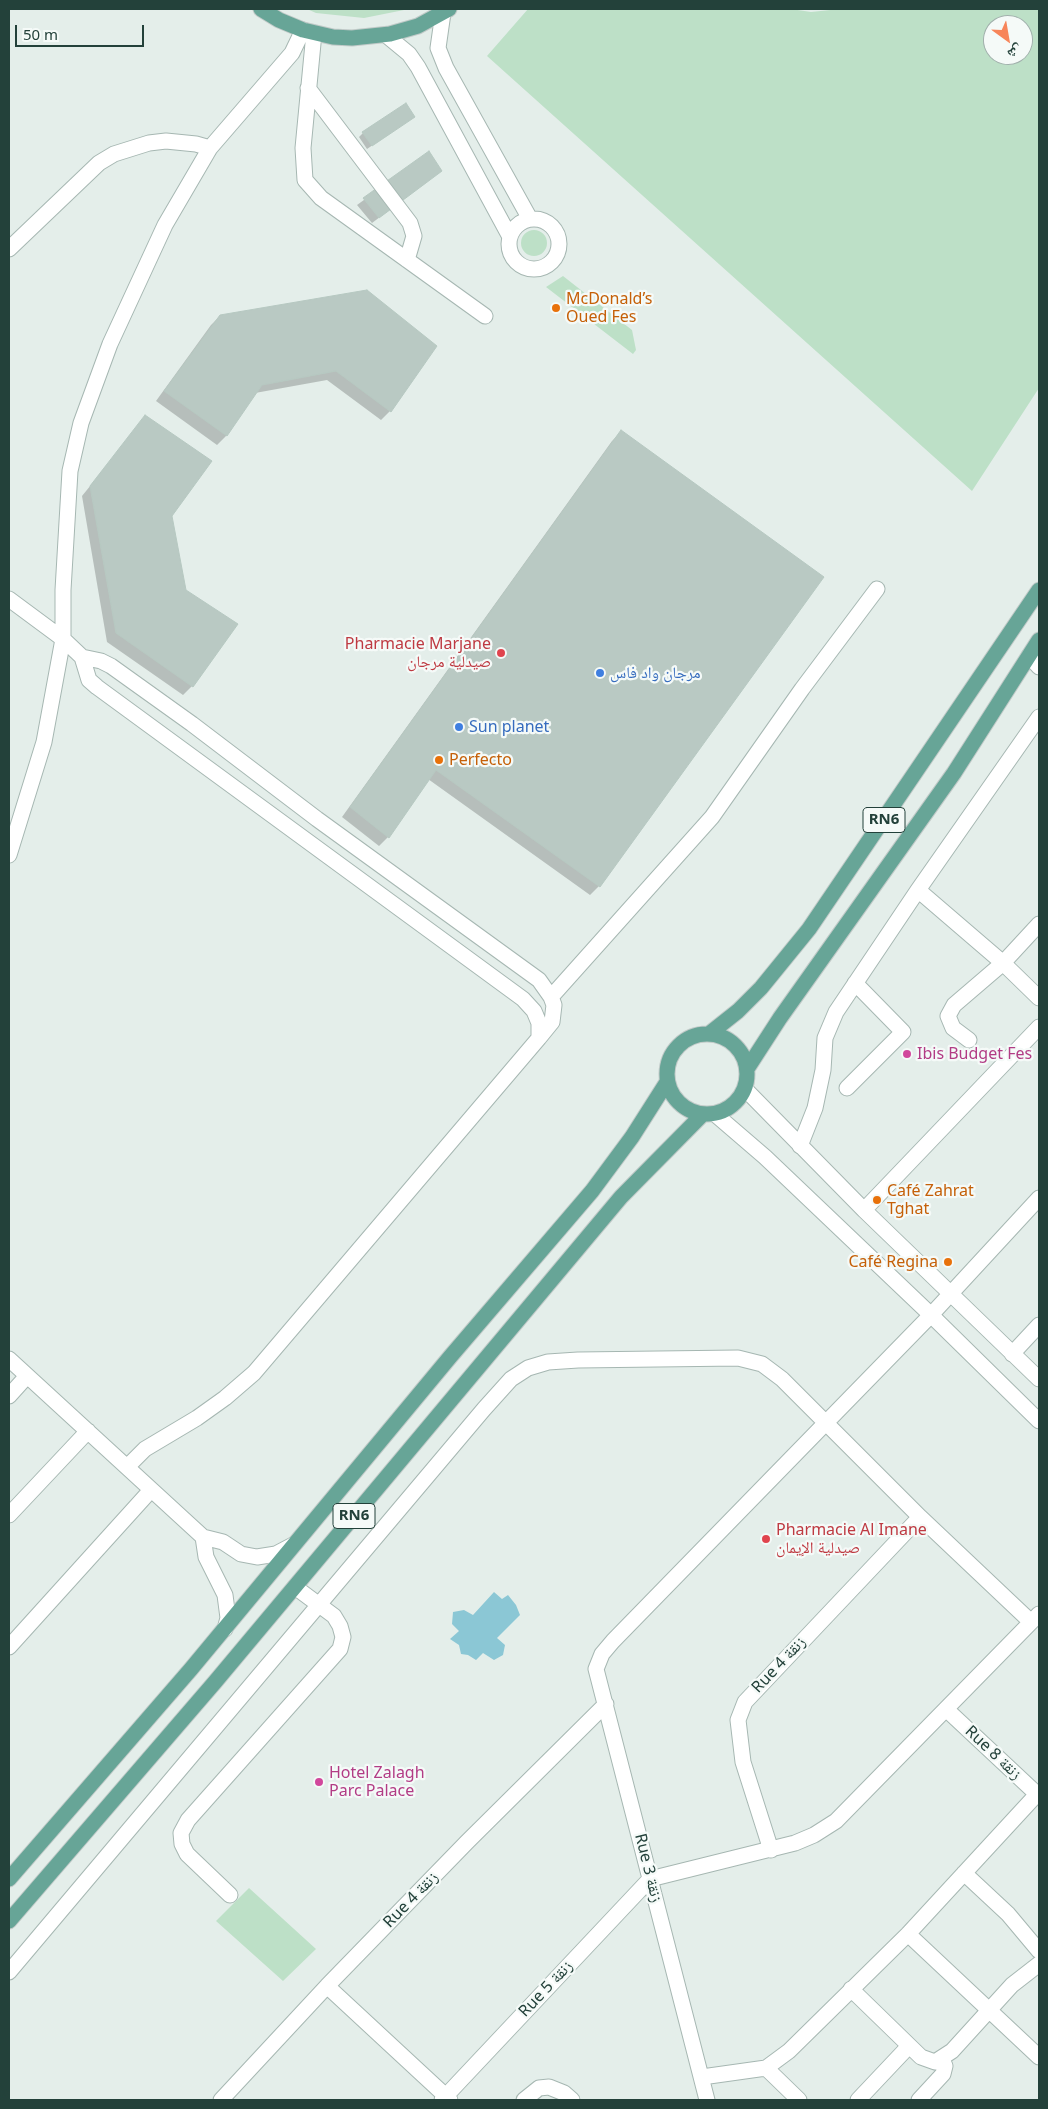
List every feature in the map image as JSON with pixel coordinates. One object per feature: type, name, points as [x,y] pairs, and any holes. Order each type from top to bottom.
[{"type":"main road","points":[[261,9],[279,20],[308,31],[352,38],[386,35],[418,26],[446,11]]},
{"type":"main road","name":"RN6","points":[[9,1879],[226,1629],[450,1357],[592,1192],[632,1137],[667,1082],[668,1062],[673,1052],[689,1038],[709,1034],[738,1011],[761,988],[809,929],[1039,590]]},
{"type":"main road","name":"RN6","points":[[9,1921],[295,1587],[621,1197],[708,1114],[733,1105],[745,1089],[747,1068],[775,1025],[1034,661],[1039,640]]},
{"type":"main road","points":[[709,1034],[730,1041],[738,1048],[747,1068]]},
{"type":"main road","points":[[667,1082],[676,1101],[692,1112],[708,1114]]},
{"type":"street","points":[[446,11],[438,48],[446,68],[530,220]]},
{"type":"street","points":[[308,31],[308,88],[303,148],[305,180],[321,198],[485,316]]},
{"type":"street","points":[[9,855],[44,742],[63,640],[62,590],[70,471],[81,423],[110,344],[165,225],[210,148],[292,53],[308,31]]},
{"type":"street","points":[[386,35],[409,54],[418,67],[510,237],[512,255],[520,264],[534,268],[548,264],[553,260],[559,246],[556,232],[545,221],[530,220],[521,222],[510,237]]},
{"type":"street","points":[[308,88],[410,223],[414,236],[408,260]]},
{"type":"street","points":[[9,249],[99,163],[114,154],[148,143],[196,144],[210,148]]},
{"type":"street","points":[[552,997],[712,818],[802,689],[877,589]]},
{"type":"street","points":[[9,599],[82,657],[101,661],[112,666],[192,724],[316,819],[539,980],[552,997],[554,1005],[552,1022],[539,1038],[254,1372],[218,1403],[145,1449],[126,1467]]},
{"type":"street","points":[[82,657],[89,680],[97,687],[522,999],[534,1011],[539,1023],[539,1038]]},
{"type":"street","points":[[800,1146],[815,1108],[823,1070],[825,1038],[829,1027],[855,984],[918,890],[1039,717]]},
{"type":"street","points":[[918,890],[1003,963],[1039,998]]},
{"type":"street","points":[[969,1040],[953,1028],[948,1016],[954,1005],[1003,963],[1039,924]]},
{"type":"street","points":[[847,1088],[903,1032],[855,984]]},
{"type":"street","points":[[864,1210],[1039,1027]]},
{"type":"street","points":[[745,1089],[864,1210],[1039,1380]]},
{"type":"street","points":[[708,1114],[765,1158],[931,1315],[1039,1421]]},
{"type":"street","name":"Rue 3 زنقة","points":[[707,2100],[596,1669],[602,1654],[613,1641],[931,1315],[1039,1198]]},
{"type":"street","points":[[1012,1354],[1039,1324]]},
{"type":"street","points":[[9,1972],[318,1604],[511,1379],[528,1368],[548,1362],[738,1358],[762,1364],[782,1379],[920,1517],[1035,1618],[947,1710],[836,1821],[814,1835],[771,1850],[650,1879]]},
{"type":"street","points":[[9,1359],[203,1537],[223,1542],[240,1554],[257,1557],[276,1554],[286,1550],[302,1538]]},
{"type":"street","points":[[9,1396],[27,1376]]},
{"type":"street","points":[[9,1515],[88,1431]]},
{"type":"street","points":[[9,1647],[151,1490]]},
{"type":"street","name":"Rue 4 زنقة","points":[[771,1850],[743,1762],[738,1720],[745,1702],[920,1517]]},
{"type":"street","points":[[203,1537],[206,1557],[225,1595],[228,1618],[226,1629]]},
{"type":"street","points":[[230,1895],[186,1854],[182,1844],[181,1833],[188,1820],[340,1649],[343,1637],[340,1626],[334,1616],[295,1587]]},
{"type":"street","name":"Rue 4 زنقة","points":[[221,2100],[327,1986],[467,1842],[606,1704]]},
{"type":"street","name":"Rue 8 زنقة","points":[[947,1710],[1039,1794]]},
{"type":"street","points":[[702,2077],[766,2068],[789,2051],[908,1934],[1039,1794]]},
{"type":"street","points":[[964,1873],[1008,1914],[1039,1951]]},
{"type":"street","name":"Rue 5 زنقة","points":[[446,2099],[650,1879]]},
{"type":"street","points":[[908,1934],[1039,2057]]},
{"type":"street","points":[[850,1989],[921,2057],[935,2062],[952,2051],[1019,1978],[1039,1964]]},
{"type":"street","points":[[327,1986],[446,2099]]},
{"type":"street","points":[[858,2100],[909,2046]]},
{"type":"street","points":[[920,2100],[943,2074],[945,2066],[942,2059]]},
{"type":"street","points":[[766,2068],[799,2100]]},
{"type":"street","points":[[524,2100],[539,2088],[549,2087],[564,2093],[572,2100]]},
{"type":"green space","points":[[307,9],[409,9],[364,18],[316,13]]},
{"type":"green space","points":[[528,9],[791,9],[811,12],[840,9],[1039,9],[1039,388],[972,491],[487,56]]},
{"type":"green space","points":[[534,230],[543,234],[547,243],[543,252],[534,256],[525,252],[521,243],[525,234]]},
{"type":"green space","points":[[563,276],[632,330],[636,350],[633,354],[546,287]]},
{"type":"green space","points":[[249,1888],[316,1949],[283,1981],[216,1921]]},
{"type":"water","points":[[494,1592],[502,1599],[508,1595],[516,1605],[520,1615],[497,1638],[505,1645],[503,1655],[494,1660],[483,1653],[476,1660],[468,1655],[461,1654],[459,1645],[450,1639],[459,1631],[452,1624],[453,1612],[464,1610],[473,1615]]},
{"type":"building","points":[[406,103],[415,117],[372,146],[362,132]]},
{"type":"building","points":[[429,151],[442,171],[379,218],[363,198]]},
{"type":"building","points":[[367,290],[437,346],[391,412],[336,371],[262,385],[227,436],[164,391],[220,315]]},
{"type":"building","points":[[145,415],[212,461],[172,516],[186,590],[238,624],[193,687],[116,633],[90,486]]},
{"type":"building","name":"مرجان واد فاس","points":[[621,430],[824,577],[600,887],[436,770],[389,838],[350,807]]},
{"type":"place","name":"McDonald’s Oued Fes","points":[[556,308]]},
{"type":"place","name":"Pharmacie Marjane صيدلية مرجان","points":[[501,653]]},
{"type":"place","name":"مرجان واد فاس","points":[[600,673]]},
{"type":"place","name":"Sun planet","points":[[459,727]]},
{"type":"place","name":"Perfecto","points":[[439,760]]},
{"type":"place","name":"Ibis Budget Fes","points":[[907,1054]]},
{"type":"place","name":"Café Zahrat Tghat","points":[[877,1200]]},
{"type":"place","name":"Café Regina","points":[[948,1262]]},
{"type":"place","name":"Pharmacie Al Imane صيدلية الإيمان","points":[[766,1539]]},
{"type":"place","name":"Hotel Zalagh Parc Palace","points":[[319,1782]]}]
